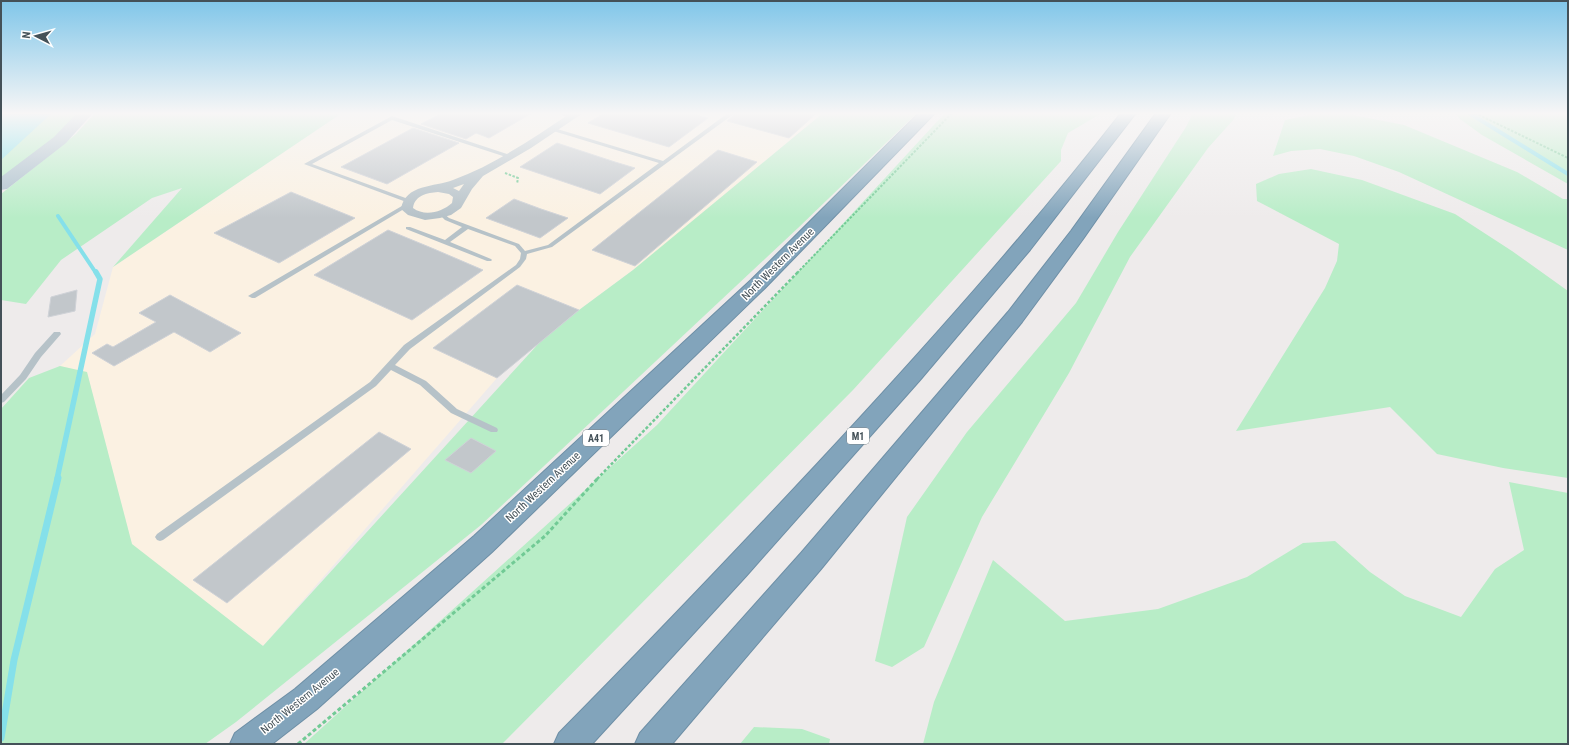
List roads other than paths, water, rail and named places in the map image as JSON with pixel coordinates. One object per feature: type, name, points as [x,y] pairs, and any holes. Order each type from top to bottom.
[{"type":"highway","name":"North Western Avenue","points":[[246,744],[306,699],[483,544],[758,284],[893,148]]},
{"type":"highway","name":"M1","points":[[570,744],[767,535],[976,304],[1080,178],[1103,148]]},
{"type":"highway","points":[[651,744],[816,555],[1015,317],[1082,229],[1139,148]]},
{"type":"main road","points":[[1,185],[50,148]]},
{"type":"street","points":[[477,175],[453,208],[442,214],[424,216],[417,215],[407,210],[408,203],[420,193],[453,185],[477,175],[521,148]]},
{"type":"street","points":[[437,189],[452,190],[459,196],[459,201]]},
{"type":"lane","points":[[337,148],[307,164],[408,203]]},
{"type":"lane","points":[[483,148],[508,156]]},
{"type":"lane","points":[[614,148],[664,163]]},
{"type":"lane","points":[[524,253],[550,246],[685,148]]},
{"type":"lane","points":[[252,296],[408,203]]},
{"type":"lane","points":[[442,214],[447,219],[517,246],[524,253]]},
{"type":"lane","points":[[444,243],[468,226]]},
{"type":"lane","points":[[408,228],[489,260]]},
{"type":"lane","points":[[160,537],[373,384],[407,347],[518,266],[523,259],[524,253]]},
{"type":"lane","points":[[1,400],[23,377],[38,355],[57,334]]},
{"type":"lane","points":[[390,366],[422,383],[454,411],[494,430]]},
{"type":"water","points":[[1,148],[14,148],[1,160]]},
{"type":"waterway","points":[[1525,148],[1568,174]]},
{"type":"waterway","points":[[58,216],[96,273]]},
{"type":"waterway","points":[[57,479],[100,279],[96,272]]},
{"type":"waterway","points":[[1,738],[14,660],[58,478]]}]
